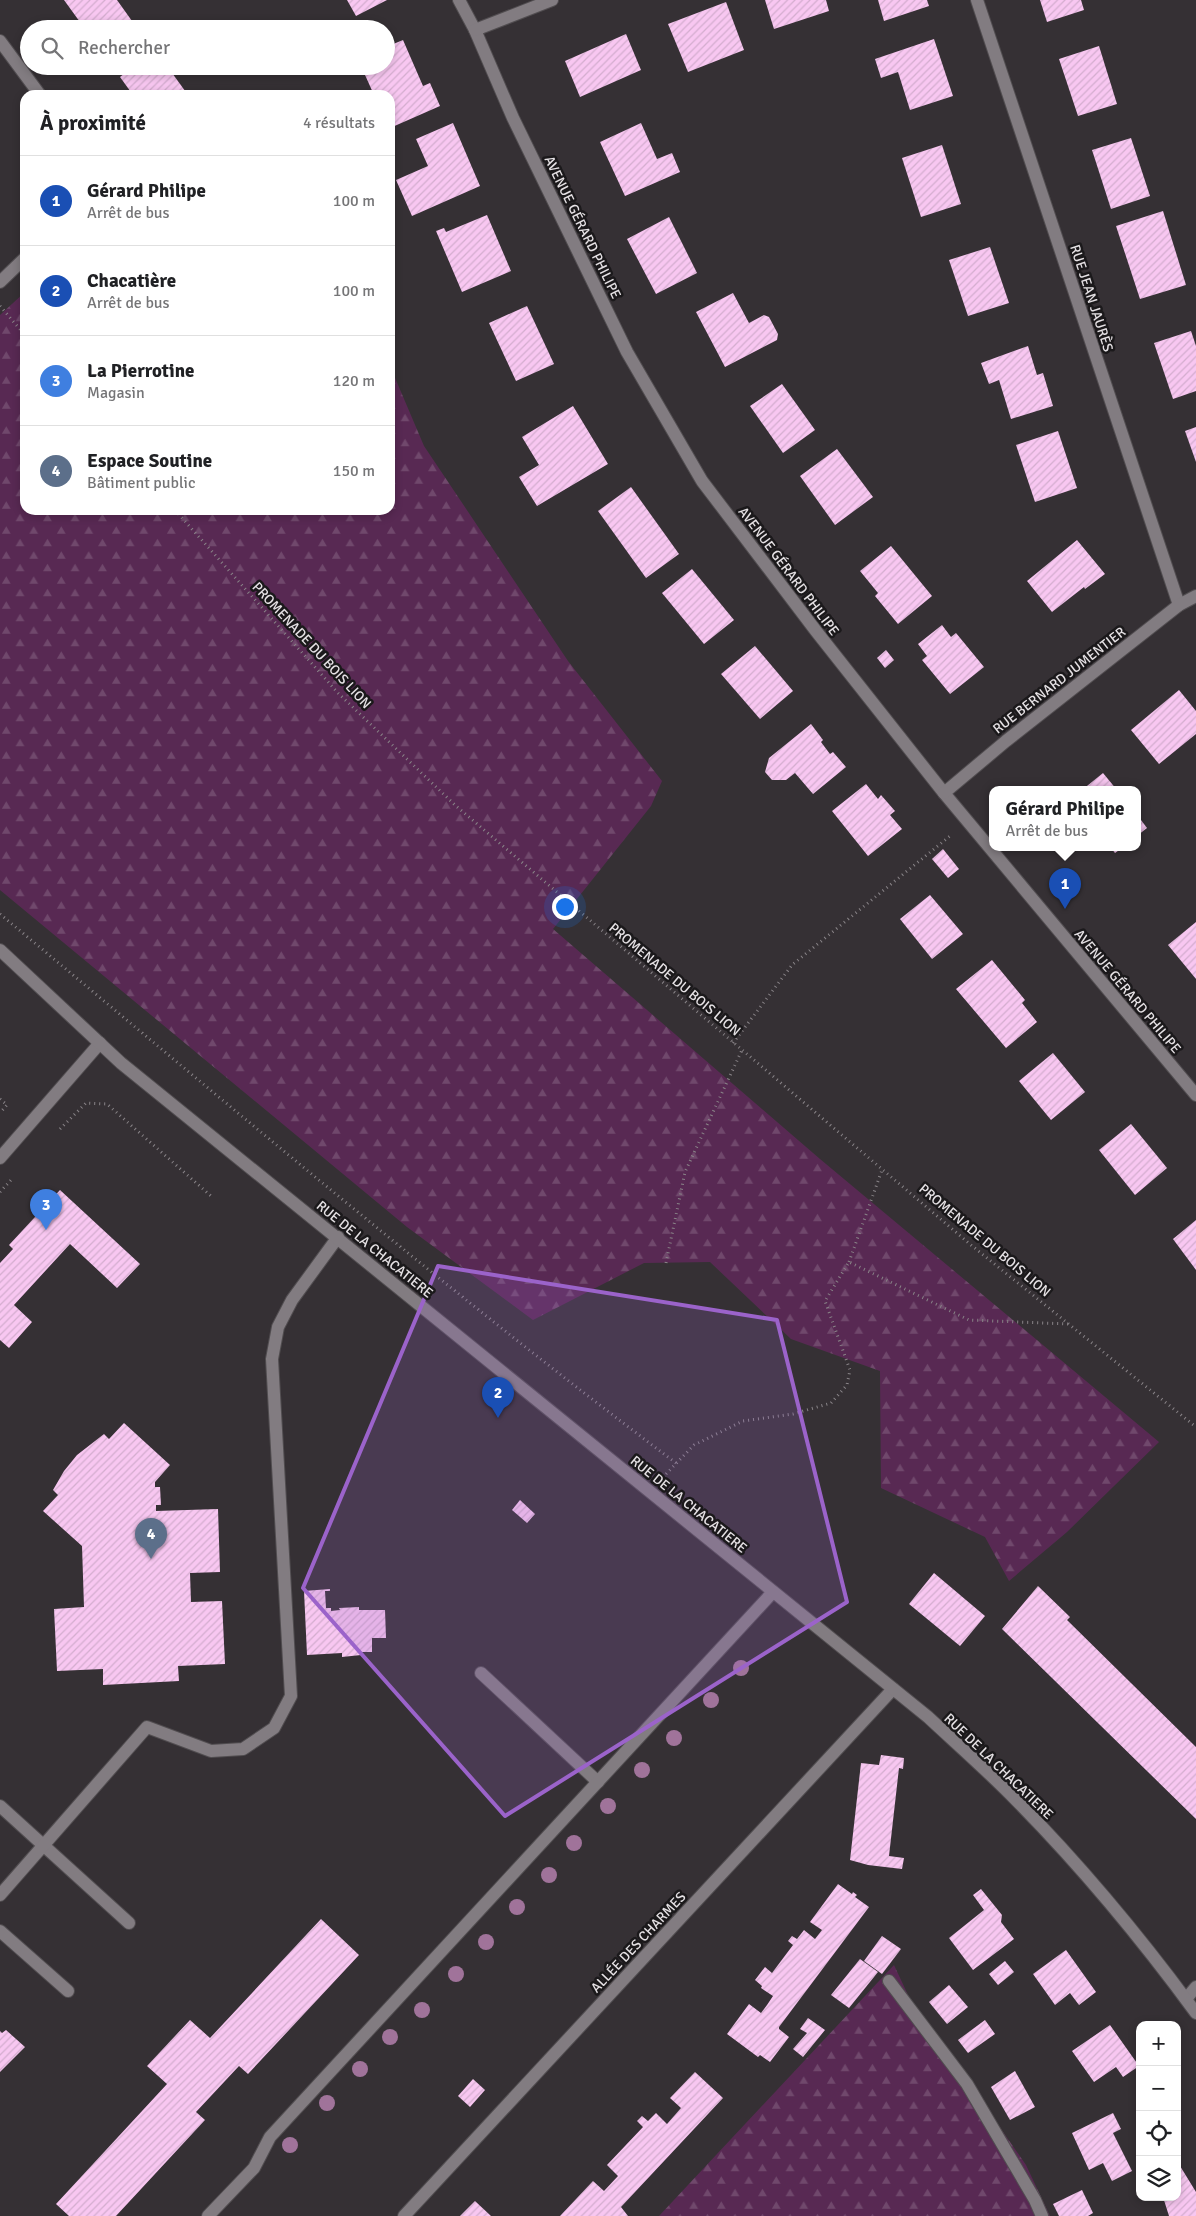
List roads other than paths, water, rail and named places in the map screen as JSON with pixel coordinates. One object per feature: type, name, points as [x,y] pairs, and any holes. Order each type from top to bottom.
[{"type":"street","name":"AVENUE GÉRARD PHILIPE","points":[[459,0],[475,30],[513,118],[627,352],[702,481],[816,631],[989,847]]},
{"type":"street","points":[[475,30],[552,0]]},
{"type":"street","name":"RUE JEAN JAURÈS","points":[[977,0],[1179,605]]},
{"type":"street","points":[[0,41],[20,68]]},
{"type":"street","points":[[25,75],[36,90]]},
{"type":"street","points":[[0,282],[20,263]]},
{"type":"street","name":"RUE BERNARD JUMENTIER","points":[[944,793],[1006,740],[1179,605],[1196,596]]},
{"type":"street","name":"AVENUE GÉRARD PHILIPE","points":[[992,851],[1196,1095]]},
{"type":"street","name":"RUE DE LA CHACATIERE","points":[[0,950],[121,1062],[928,1717],[1016,1800],[1096,1885],[1150,1951],[1196,2013]]},
{"type":"street","points":[[0,1158],[100,1042]]},
{"type":"street","points":[[0,1895],[147,1727],[211,1751],[243,1749],[274,1728],[291,1696],[272,1359],[278,1328],[292,1300],[338,1237]]},
{"type":"street","points":[[208,2216],[254,2168],[270,2137],[773,1592]]},
{"type":"street","points":[[481,1673],[598,1782]]},
{"type":"street","name":"ALLÉE DES CHARMES","points":[[404,2216],[893,1689]]},
{"type":"street","points":[[0,1806],[129,1923]]},
{"type":"street","points":[[0,1931],[68,1991]]},
{"type":"street","points":[[889,1981],[967,2084],[1035,2200],[1042,2216]]},
{"type":"street","points":[[1186,1999],[1196,1988]]},
{"type":"place","name":"Gérard Philipe","points":[[1065,909]]},
{"type":"place","name":"La Pierrotine","points":[[46,1230]]},
{"type":"place","name":"Chacatière","points":[[498,1418]]},
{"type":"place","name":"Espace Soutine","points":[[151,1559]]}]
